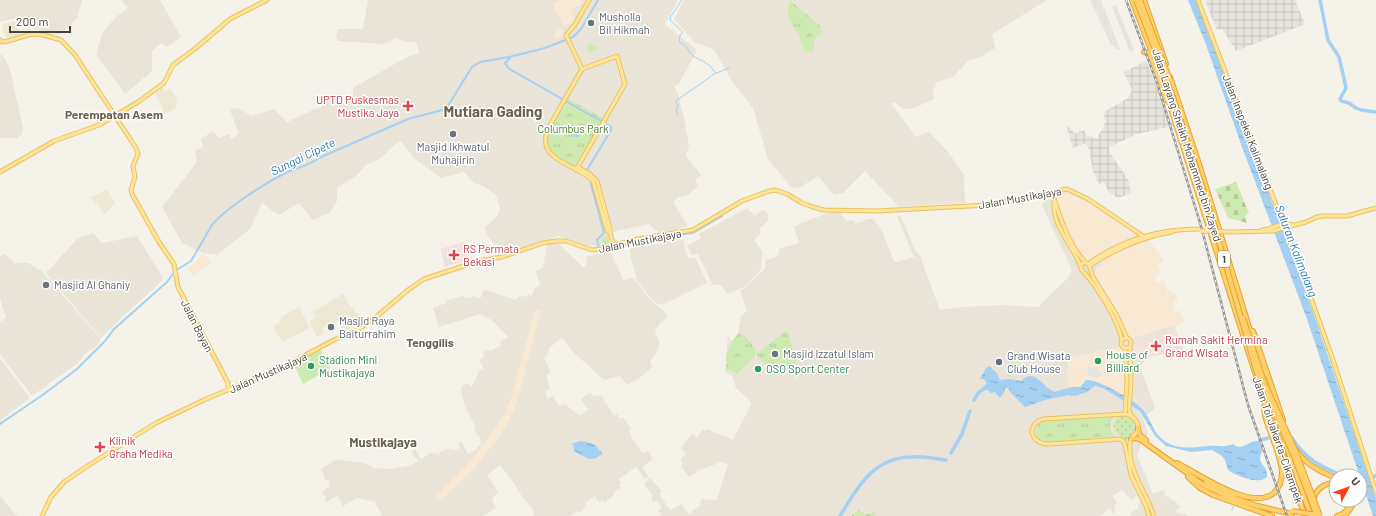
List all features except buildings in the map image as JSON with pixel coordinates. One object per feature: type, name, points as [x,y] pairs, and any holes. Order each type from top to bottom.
[{"type":"highway","name":"Jalan Tol Jakarta–Cikampek","points":[[1132,0],[1160,74],[1179,132],[1264,404],[1306,516]]},
{"type":"highway","name":"Jalan Layang Sheikh Mohammed bin Zayed","points":[[1136,0],[1172,94],[1209,207],[1257,373],[1293,454],[1316,516]]},
{"type":"highway","name":"Jalan Tol Jakarta–Cikampek","points":[[1140,0],[1168,72],[1197,158],[1285,445],[1312,516]]},
{"type":"highway","name":"Jalan Layang Sheikh Mohammed bin Zayed","points":[[1140,0],[1188,133],[1261,372],[1322,516]]},
{"type":"highway","points":[[1144,0],[1161,47],[1168,72]]},
{"type":"highway","points":[[1144,52],[1148,53],[1150,56],[1179,132]]},
{"type":"highway","points":[[1239,294],[1293,446],[1302,459],[1328,474]]},
{"type":"highway","points":[[1177,463],[1208,480],[1250,498],[1260,499],[1273,494],[1281,483],[1282,470],[1265,416],[1264,404]]},
{"type":"highway","points":[[1138,428],[1141,436],[1177,463],[1206,482],[1233,496],[1306,516]]},
{"type":"highway","points":[[1131,439],[1136,438],[1141,440],[1205,486],[1230,497],[1258,506],[1322,516]]},
{"type":"highway","points":[[1181,470],[1200,488],[1213,495],[1272,516]]},
{"type":"highway","points":[[1316,516],[1313,504],[1316,492],[1325,484],[1328,484]]},
{"type":"highway","points":[[1337,516],[1348,508]]},
{"type":"main road","points":[[0,172],[56,140],[99,125],[117,116],[161,86],[166,80],[173,64],[196,48],[230,19],[267,0]]},
{"type":"main road","points":[[582,69],[566,35],[574,26],[590,0]]},
{"type":"main road","name":"Jalan Inspeksi Kalimalang","points":[[1198,0],[1281,217],[1283,226],[1332,357],[1376,492]]},
{"type":"main road","points":[[0,40],[2,42],[8,41],[33,34],[44,35],[61,40],[75,55],[117,116]]},
{"type":"main road","points":[[577,169],[625,84],[619,62],[610,58],[582,69],[546,132],[545,142],[550,153],[571,166],[577,169],[590,174],[597,181],[614,246]]},
{"type":"main road","name":"Jalan Bayan","points":[[117,116],[138,154],[133,166],[136,177],[131,190],[132,194],[176,269],[178,287],[228,383],[228,390]]},
{"type":"main road","name":"Jalan Mustikajaya","points":[[42,516],[51,497],[60,486],[74,475],[156,423],[286,365],[336,339],[359,329],[375,318],[421,280],[479,261],[502,257],[550,241],[566,241],[588,249],[599,249],[637,239],[693,230],[742,201],[772,190],[783,192],[802,203],[824,210],[877,211],[988,205],[1067,189],[1088,199],[1145,237]]},
{"type":"main road","points":[[1052,192],[1055,213],[1080,260],[1082,270],[1116,314],[1131,341],[1128,347],[1129,410],[1135,419],[1138,428],[1131,439],[1130,455],[1137,480],[1154,516]]},
{"type":"main road","points":[[1088,265],[1110,250],[1134,239],[1174,232],[1201,230],[1272,230],[1283,226],[1306,222],[1317,217],[1347,216],[1376,208]]},
{"type":"main road","points":[[1281,217],[1292,225]]},
{"type":"main road","points":[[1134,239],[1136,235],[1135,230]]},
{"type":"main road","points":[[1081,267],[1082,264],[1088,265],[1145,237]]},
{"type":"main road","points":[[1080,260],[1088,265],[1116,323],[1122,344],[1128,347]]},
{"type":"main road","points":[[1084,272],[1088,271],[1088,265]]},
{"type":"main road","points":[[1122,340],[1128,338]]},
{"type":"main road","points":[[228,383],[236,387]]},
{"type":"main road","points":[[1125,414],[1129,383]]},
{"type":"main road","points":[[1131,415],[1125,414],[1043,419],[1035,424],[1032,429],[1037,441],[1045,444],[1120,439],[1123,441],[1131,475],[1146,506],[1149,516]]},
{"type":"shaded area","points":[[0,0],[82,0],[77,18],[60,34],[50,35],[35,29],[17,18],[0,22]]},
{"type":"shaded area","points":[[121,0],[160,0],[181,37],[167,47],[161,43],[152,51],[152,71],[125,94],[96,54],[103,32],[116,17],[128,8]]},
{"type":"shaded area","points":[[368,0],[678,0],[665,24],[697,50],[679,84],[674,86],[678,94],[689,145],[686,156],[701,175],[695,180],[698,187],[687,195],[679,197],[673,202],[688,226],[673,231],[659,233],[649,224],[613,232],[614,238],[621,244],[603,247],[586,245],[558,236],[511,253],[498,255],[498,249],[488,237],[485,227],[496,218],[500,210],[496,195],[483,186],[474,183],[464,172],[441,178],[414,158],[401,141],[394,145],[381,158],[366,165],[356,176],[337,187],[337,201],[330,212],[313,220],[299,203],[279,215],[262,203],[250,229],[217,255],[203,253],[182,243],[162,207],[197,162],[195,150],[203,148],[201,139],[213,131],[219,138],[229,134],[231,139],[239,134],[230,110],[238,108],[252,116],[274,109],[287,122],[322,107],[329,97],[339,93],[345,98],[353,96],[353,88],[405,58],[419,53],[416,42],[406,42],[396,38],[383,44],[338,41],[336,37],[338,29],[363,29]]},
{"type":"shaded area","points":[[560,0],[580,0],[582,4],[571,9],[574,16],[573,21],[563,26],[553,4]]},
{"type":"shaded area","points":[[684,0],[1047,0],[992,34],[995,48],[981,57],[969,60],[953,77],[937,82],[933,92],[934,99],[912,109],[904,109],[894,102],[891,103],[916,137],[929,132],[949,153],[964,175],[965,203],[899,207],[865,171],[843,193],[834,195],[818,176],[799,188],[791,187],[768,159],[753,108],[732,81],[714,50],[694,42],[674,19]]},
{"type":"shaded area","points":[[1090,0],[1101,0],[1120,49],[1118,50],[1111,45]]},
{"type":"shaded area","points":[[1295,0],[1305,24],[1236,51],[1222,29],[1217,30],[1205,1]]},
{"type":"shaded area","points":[[1116,5],[1134,50],[1130,52],[1112,7]]},
{"type":"shaded area","points":[[15,21],[21,36],[7,40],[2,29],[2,24]]},
{"type":"shaded area","points":[[561,28],[564,34],[555,40],[555,31]]},
{"type":"shaded area","points":[[0,54],[5,58],[10,70],[23,128],[22,134],[17,138],[0,138]]},
{"type":"shaded area","points":[[1146,61],[1173,126],[1137,134],[1109,147],[1110,153],[1128,179],[1131,193],[1118,198],[1109,192],[1104,182],[1099,184],[1093,171],[1089,149],[1086,143],[1073,148],[1067,127],[1070,128],[1075,134],[1084,130],[1087,136],[1097,138],[1105,122],[1104,112],[1128,98],[1132,90],[1124,72]]},
{"type":"shaded area","points":[[162,87],[165,91],[171,89],[178,102],[175,104],[176,108],[165,114],[155,93]]},
{"type":"shaded area","points":[[107,189],[115,203],[105,214],[91,197]]},
{"type":"shaded area","points":[[1061,192],[1082,197],[1149,241],[1164,261],[1157,263],[1160,273],[1154,276],[1156,283],[1164,281],[1167,292],[1171,291],[1173,295],[1176,294],[1177,300],[1174,301],[1174,311],[1180,311],[1184,322],[1175,325],[1179,346],[1183,345],[1183,351],[1152,356],[1148,358],[1140,367],[1155,408],[1143,418],[1148,433],[1137,455],[1153,494],[1163,490],[1166,494],[1164,495],[1165,497],[1168,496],[1181,507],[1176,510],[1178,514],[1180,513],[1182,515],[1185,513],[1187,516],[1131,516],[1130,513],[1138,508],[1140,501],[1137,496],[1132,500],[1122,490],[1112,496],[1117,503],[1114,505],[1116,508],[1114,509],[1114,513],[1113,514],[1110,508],[1104,513],[1105,514],[1100,516],[662,516],[658,511],[662,508],[656,500],[653,502],[651,498],[653,497],[644,484],[650,478],[662,491],[659,494],[670,510],[681,504],[689,514],[700,505],[701,499],[717,500],[728,464],[721,462],[698,471],[689,477],[681,466],[683,464],[680,459],[686,454],[681,448],[693,433],[696,438],[703,429],[705,431],[707,429],[733,440],[752,403],[736,388],[733,377],[725,372],[728,335],[731,341],[737,338],[741,316],[747,310],[740,291],[766,267],[765,260],[777,257],[779,249],[799,243],[794,227],[830,212],[840,212],[846,221],[854,220],[855,224],[868,219],[874,219],[883,233],[894,262],[898,262],[914,257],[897,216],[900,215],[915,250],[920,256],[940,310],[962,307],[1004,305],[1038,307],[1068,278],[1072,270],[1042,205],[1044,202]]},
{"type":"shaded area","points":[[1061,192],[1072,193],[1082,197],[1134,231],[1135,236],[1090,261],[1084,259],[1070,235],[1057,201],[1057,197]]},
{"type":"shaded area","points":[[747,208],[755,216],[763,209],[768,214],[768,221],[760,228],[760,234],[754,240],[762,251],[761,269],[746,286],[728,294],[721,285],[713,285],[698,254],[692,255],[687,246],[701,238],[699,234]]},
{"type":"shaded area","points":[[93,233],[102,243],[137,236],[163,278],[158,285],[101,338],[46,273],[77,239]]},
{"type":"shaded area","points":[[683,240],[689,259],[695,257],[707,283],[662,305],[656,303],[637,281],[631,259],[630,248]]},
{"type":"shaded area","points":[[1149,241],[1164,261],[1157,264],[1160,273],[1154,276],[1156,283],[1164,281],[1167,292],[1171,291],[1173,295],[1176,294],[1177,300],[1174,301],[1174,311],[1180,311],[1184,322],[1131,338],[1126,334],[1114,308],[1092,271],[1093,265],[1108,255],[1130,245]]},
{"type":"shaded area","name":"RS Permata Bekasi","points":[[464,242],[469,260],[445,267],[440,249]]},
{"type":"shaded area","points":[[560,242],[559,244],[584,268],[587,263],[585,257],[610,251],[624,281],[633,277],[650,300],[662,309],[668,317],[659,324],[655,333],[660,343],[655,355],[650,360],[652,367],[642,376],[627,385],[620,376],[604,380],[572,351],[562,338],[549,348],[549,351],[544,358],[551,372],[546,375],[550,389],[545,391],[547,399],[553,396],[559,406],[565,404],[580,416],[588,409],[581,400],[582,398],[590,392],[593,396],[601,395],[614,416],[617,414],[620,419],[623,417],[631,429],[629,431],[633,440],[643,453],[648,451],[653,459],[642,467],[648,477],[645,479],[636,467],[619,479],[621,483],[619,485],[621,488],[614,492],[614,495],[604,503],[603,500],[599,502],[595,496],[584,504],[586,507],[579,513],[577,511],[570,516],[534,516],[534,511],[500,465],[487,475],[498,492],[492,500],[496,508],[483,516],[381,516],[382,515],[374,501],[357,498],[343,506],[337,495],[327,502],[325,500],[327,498],[322,493],[329,486],[329,480],[326,481],[321,469],[334,461],[358,462],[370,465],[373,468],[391,469],[408,466],[418,461],[413,455],[412,451],[415,449],[421,459],[430,453],[440,455],[439,452],[449,448],[450,450],[454,450],[460,448],[458,443],[462,442],[468,454],[475,450],[481,443],[480,438],[474,429],[475,425],[464,404],[461,390],[462,386],[467,383],[472,386],[480,369],[483,369],[482,364],[479,361],[484,357],[484,352],[489,350],[491,351],[501,345],[500,342],[508,337],[493,321],[480,314],[439,327],[433,308],[446,303],[447,300],[463,296],[466,298],[474,296],[480,299],[484,290],[516,300],[518,297],[525,297],[529,294],[532,297],[534,291],[533,289],[540,285],[535,270],[538,271],[543,267],[548,244]]},
{"type":"shaded area","points":[[448,252],[452,264],[445,266],[442,253]]},
{"type":"shaded area","points":[[202,253],[211,263],[193,277],[188,268],[195,263]]},
{"type":"shaded area","points":[[5,254],[14,263],[28,263],[43,272],[101,339],[97,346],[85,354],[78,363],[32,396],[0,354],[0,322],[6,318],[0,298],[0,257]]},
{"type":"shaded area","points":[[1102,260],[1104,264],[1099,268],[1097,267],[1097,271],[1093,273],[1093,266]]},
{"type":"shaded area","points":[[343,294],[350,306],[356,313],[358,313],[363,323],[343,332],[337,321],[322,328],[324,333],[317,337],[309,322],[325,312],[315,317],[313,312]]},
{"type":"shaded area","points":[[299,307],[310,328],[282,342],[273,326],[280,323],[281,317]]},
{"type":"shaded area","points":[[535,310],[541,311],[516,405],[504,430],[476,467],[441,501],[436,496],[471,461],[498,425],[510,402]]},
{"type":"shaded area","name":"Rumah Sakit Hermina Grand Wisata","points":[[1176,331],[1179,346],[1183,345],[1183,351],[1152,356],[1141,361],[1140,355],[1132,357],[1131,350],[1133,344]]},
{"type":"shaded area","points":[[1118,347],[1124,350],[1125,385],[1123,396],[1107,386],[1090,380],[1086,380],[1080,387],[1070,387],[1068,389],[1067,360]]},
{"type":"shaded area","points":[[0,358],[30,398],[0,421]]},
{"type":"shaded area","points":[[1096,367],[1102,373],[1098,378],[1088,375],[1087,368]]},
{"type":"shaded area","name":"Klinik Graha Medika","points":[[103,441],[106,448],[98,453],[95,446]]},
{"type":"shaded area","points":[[0,496],[17,516],[0,516]]},
{"type":"green space","points":[[790,0],[821,27],[822,31],[820,35],[816,36],[813,51],[805,52],[799,36],[789,20],[788,6]]},
{"type":"green space","points":[[1196,0],[1198,0],[1281,217],[1293,225],[1285,227],[1336,369],[1336,373],[1339,378],[1376,491],[1376,498],[1368,474],[1368,468],[1366,468],[1314,313]]},
{"type":"green space","points":[[589,43],[599,48],[589,53],[587,48]]},
{"type":"green space","name":"Columbus Park","points":[[567,98],[603,118],[578,163],[574,165],[566,162],[553,153],[547,144],[550,128]]},
{"type":"green space","points":[[1236,182],[1249,213],[1245,216],[1247,223],[1228,218],[1215,189]]},
{"type":"green space","points":[[608,235],[610,242],[609,245],[601,246],[603,238]]},
{"type":"green space","points":[[787,330],[797,363],[774,375],[756,354]]},
{"type":"green space","points":[[739,333],[745,336],[756,349],[755,356],[737,374],[726,369],[729,346]]},
{"type":"green space","name":"Stadion Mini Mustikajaya","points":[[320,349],[330,369],[303,384],[293,363]]},
{"type":"green space","points":[[1013,356],[1018,358],[1012,377],[1007,376]]},
{"type":"green space","points":[[1120,416],[1132,419],[1135,424],[1134,431],[1127,444],[1114,428],[1116,420]]},
{"type":"green space","points":[[1113,417],[1110,427],[1115,437],[1046,442],[1039,439],[1036,433],[1038,425],[1043,421]]},
{"type":"green space","points":[[859,510],[866,515],[873,512],[877,516],[851,516]]},
{"type":"water","points":[[1188,0],[1196,0],[1311,306],[1366,468],[1357,468],[1307,319],[1242,147],[1205,42]]},
{"type":"water","points":[[573,125],[577,128],[576,131],[579,133],[579,137],[575,137],[573,134],[569,135],[569,128]]},
{"type":"water","points":[[989,366],[996,372],[1000,380],[1010,379],[1021,381],[1030,376],[1038,379],[1054,392],[1072,387],[1080,387],[1086,380],[1099,383],[1116,391],[1140,407],[1146,414],[1158,435],[1169,444],[1175,446],[1188,448],[1233,444],[1240,447],[1254,441],[1258,441],[1263,449],[1260,459],[1266,471],[1267,477],[1259,480],[1253,480],[1236,475],[1228,470],[1222,456],[1212,450],[1191,452],[1166,446],[1155,436],[1140,411],[1103,388],[1095,386],[1087,392],[1075,396],[1068,395],[1045,400],[1025,407],[1008,388],[1005,388],[1005,391],[1000,398],[995,392],[991,393],[983,387],[986,382],[984,379],[980,379],[986,368]]},
{"type":"water","points":[[581,441],[594,444],[603,454],[592,459],[579,454],[574,451],[573,445],[571,444]]},
{"type":"water","points":[[1368,474],[1376,498],[1376,516],[1373,516],[1368,501]]},
{"type":"waterway","name":"Sungai Cipete","points":[[0,424],[77,369],[105,341],[114,329],[167,282],[175,271],[191,261],[212,225],[218,218],[237,203],[259,188],[292,170],[408,119],[446,109],[472,67],[480,62],[509,57],[545,48],[573,37],[581,29],[598,0]]},
{"type":"waterway","points":[[682,0],[671,16],[670,20],[683,32],[680,35],[679,42],[686,46],[692,55],[709,65],[715,73]]},
{"type":"waterway","points":[[1320,0],[1328,40],[1339,57],[1345,83],[1346,88],[1340,99],[1341,101],[1349,103],[1361,110],[1376,112]]},
{"type":"waterway","points":[[510,58],[505,63],[508,68],[599,120]]},
{"type":"waterway","points":[[678,115],[676,111],[678,106],[676,102],[678,99],[714,74],[729,68]]},
{"type":"waterway","points":[[587,170],[611,130],[611,127],[598,119]]},
{"type":"waterway","points":[[591,184],[604,233],[597,240],[600,252],[655,238]]},
{"type":"waterway","points":[[666,236],[693,233],[722,216]]},
{"type":"waterway","points":[[974,400],[979,392],[987,387]]},
{"type":"waterway","points":[[951,453],[962,434],[970,411]]},
{"type":"waterway","points":[[1259,442],[1260,440],[1268,438]]},
{"type":"waterway","points":[[1292,438],[1302,452],[1314,462],[1328,469]]},
{"type":"waterway","points":[[840,516],[860,485],[877,468],[887,462],[899,458],[916,457],[946,460]]},
{"type":"waterway","points":[[1232,510],[1234,505]]},
{"type":"railway","points":[[1126,0],[1157,83],[1201,226],[1248,405],[1287,516]]},
{"type":"place","name":"Musholla Bil Hikmah","points":[[591,23]]},
{"type":"place","name":"UPTD Puskesmas Mustika Jaya","points":[[408,106]]},
{"type":"place","name":"Masjid Ikhwatul Muhajirin","points":[[453,134]]},
{"type":"place","name":"RS Permata Bekasi","points":[[454,255]]},
{"type":"place","name":"Masjid Al Ghaniy","points":[[46,285]]},
{"type":"place","name":"Masjid Raya Baiturrahim","points":[[331,327]]},
{"type":"place","name":"Rumah Sakit Hermina Grand Wisata","points":[[1156,346]]},
{"type":"place","name":"Masjid Izzatul Islam","points":[[775,354]]},
{"type":"place","name":"House of Billiard","points":[[1098,361]]},
{"type":"place","name":"Grand Wisata Club House","points":[[999,362]]},
{"type":"place","name":"Stadion Mini Mustikajaya","points":[[311,366]]},
{"type":"place","name":"OSO Sport Center","points":[[758,369]]},
{"type":"place","name":"Klinik Graha Medika","points":[[100,447]]},
{"type":"district","name":"Mutiara Gading","points":[[493,112]]},
{"type":"district","name":"Perempatan Asem","points":[[114,115]]},
{"type":"district","name":"Tenggilis","points":[[430,343]]},
{"type":"district","name":"Mustikajaya","points":[[383,442]]},
{"type":"water label","name":"Saluran Kalimalang","points":[[1296,251]]}]
